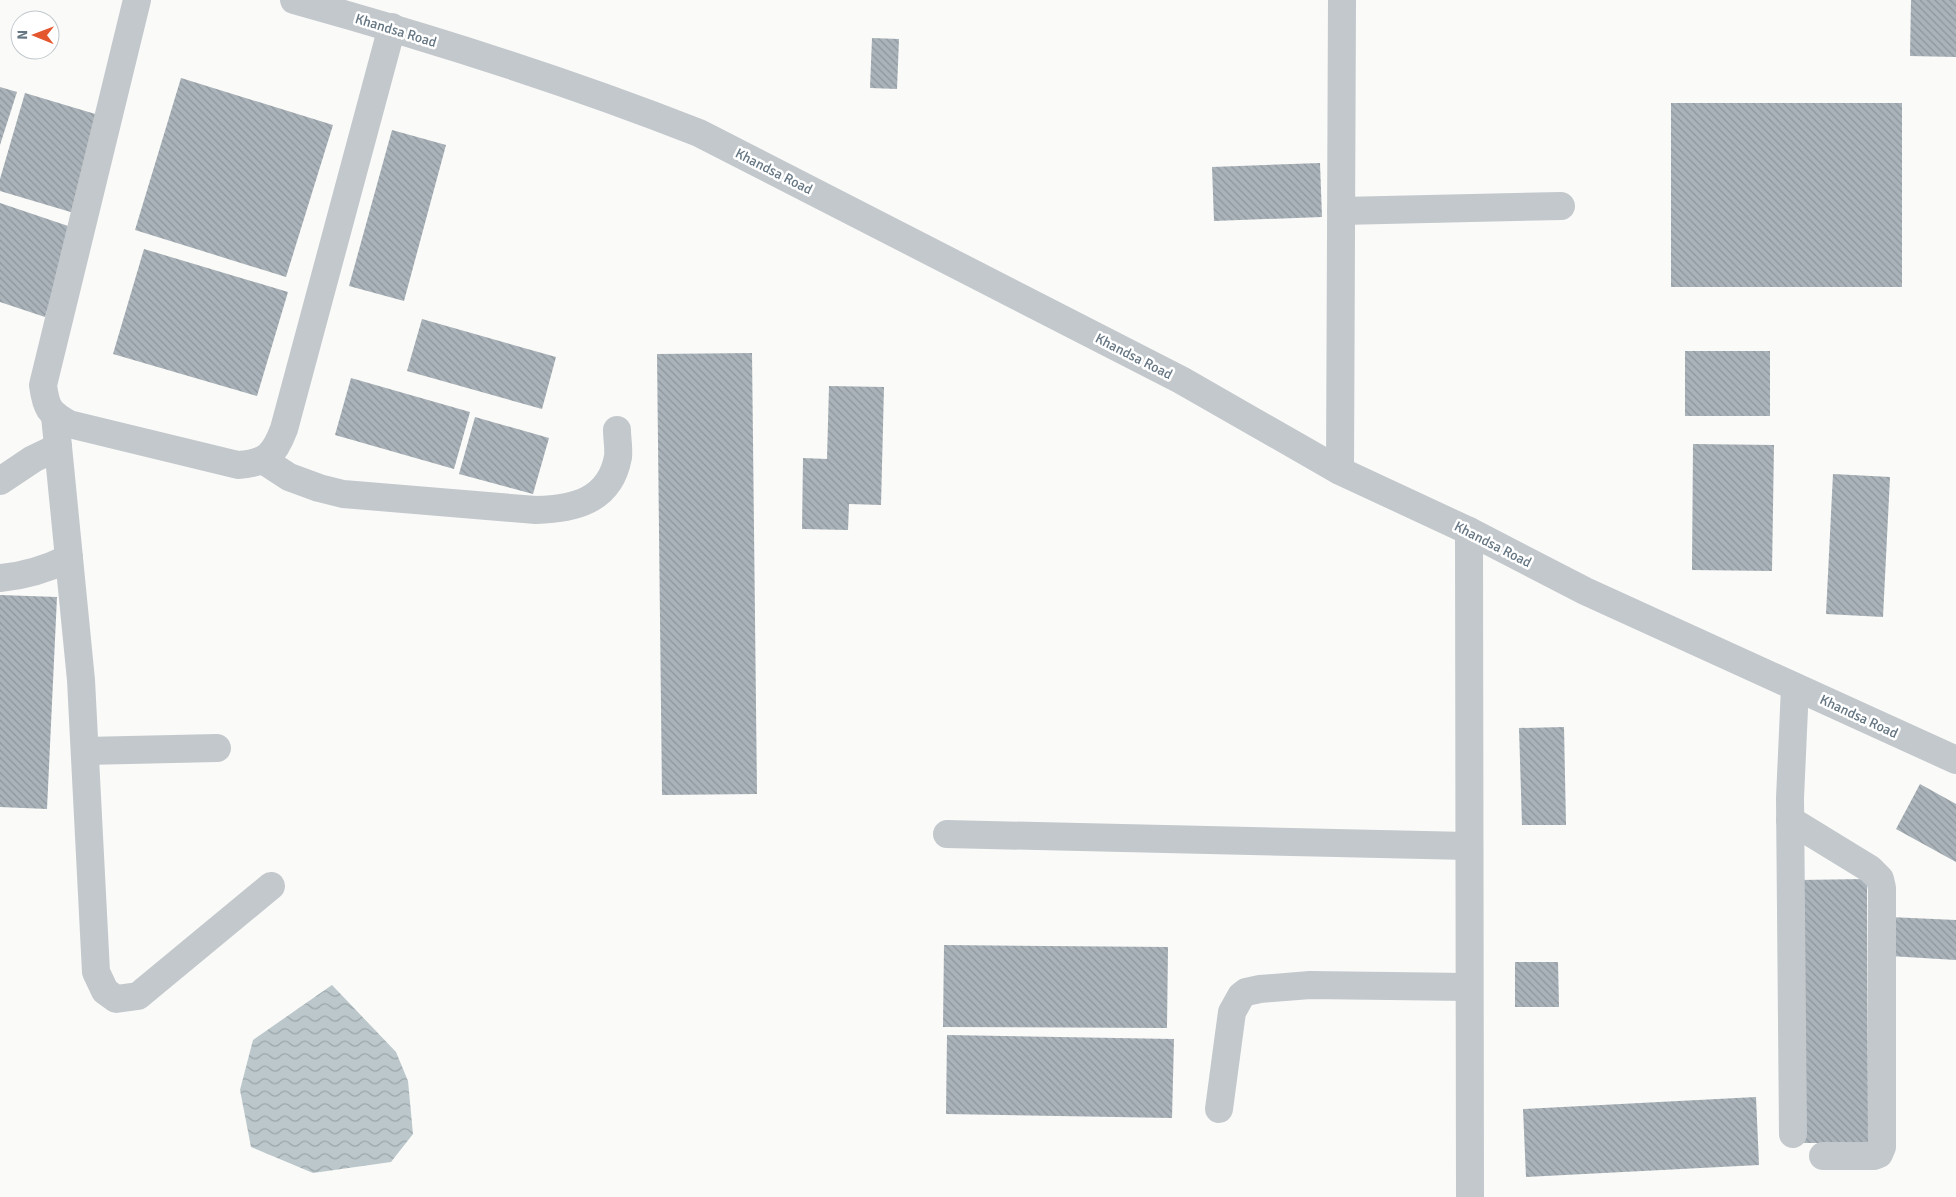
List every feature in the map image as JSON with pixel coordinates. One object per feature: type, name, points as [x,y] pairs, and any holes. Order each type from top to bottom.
[{"type":"street","points":[[137,0],[43,385],[46,404],[55,416],[69,424],[238,465],[254,464],[270,455],[278,445],[284,430],[392,27]]},
{"type":"street","name":"Khandsa Road","points":[[294,0],[392,27],[619,102],[699,133],[1181,380],[1340,471],[1469,531],[1585,591],[1956,760]]},
{"type":"street","points":[[1340,471],[1342,0]]},
{"type":"street","points":[[1341,211],[1561,206]]},
{"type":"street","points":[[55,416],[81,680],[96,972],[105,991],[116,999],[138,996],[270,886]]},
{"type":"street","points":[[263,460],[289,477],[343,494],[555,510],[596,497],[606,486],[613,473],[618,456],[617,430]]},
{"type":"street","points":[[0,481],[33,459],[58,447]]},
{"type":"street","points":[[1469,531],[1470,1197]]},
{"type":"street","points":[[0,578],[49,568],[69,558]]},
{"type":"street","points":[[1793,1134],[1790,820],[1795,686]]},
{"type":"street","points":[[84,751],[217,748]]},
{"type":"street","points":[[1790,820],[1870,869],[1880,879],[1882,888],[1882,1147],[1879,1154],[1874,1156],[1822,1156]]},
{"type":"street","points":[[947,834],[1468,846]]},
{"type":"street","points":[[1218,1109],[1232,1012],[1236,1002],[1246,992],[1310,985],[1469,987]]},
{"type":"water","points":[[332,985],[396,1052],[408,1081],[413,1134],[391,1162],[313,1173],[251,1147],[240,1090],[253,1040]]},
{"type":"building","points":[[1911,0],[1956,0],[1956,57],[1910,56]]},
{"type":"building","points":[[872,38],[899,39],[897,89],[870,88]]},
{"type":"building","points":[[181,78],[333,125],[286,277],[135,230]]},
{"type":"building","points":[[0,87],[17,92],[0,145]]},
{"type":"building","points":[[25,93],[102,116],[74,213],[0,191],[0,179]]},
{"type":"building","points":[[1671,103],[1902,103],[1902,287],[1671,287]]},
{"type":"building","points":[[392,130],[446,145],[404,301],[349,286]]},
{"type":"building","points":[[1320,163],[1322,217],[1214,221],[1212,167]]},
{"type":"building","points":[[0,203],[74,228],[45,317],[0,302]]},
{"type":"building","points":[[144,249],[288,292],[257,396],[113,354]]},
{"type":"building","points":[[422,319],[556,357],[542,409],[407,371]]},
{"type":"building","points":[[1685,351],[1770,351],[1770,416],[1685,416]]},
{"type":"building","points":[[752,353],[757,794],[662,795],[657,354]]},
{"type":"building","points":[[351,378],[470,412],[454,469],[335,435]]},
{"type":"building","points":[[829,386],[884,387],[881,505],[849,504],[848,530],[802,529],[803,458],[827,459]]},
{"type":"building","points":[[475,417],[549,438],[533,494],[459,474]]},
{"type":"building","points":[[1693,444],[1774,445],[1772,571],[1692,570]]},
{"type":"building","points":[[1833,474],[1890,477],[1883,617],[1826,614]]},
{"type":"building","points":[[0,595],[57,597],[47,809],[0,807]]},
{"type":"building","points":[[1564,727],[1566,825],[1522,825],[1519,728]]},
{"type":"building","points":[[1920,784],[1956,804],[1956,862],[1896,829]]},
{"type":"building","points":[[1867,879],[1868,1143],[1801,1143],[1799,880]]},
{"type":"building","points":[[1889,917],[1956,920],[1956,960],[1890,956]]},
{"type":"building","points":[[944,945],[1168,947],[1167,1028],[943,1027]]},
{"type":"building","points":[[1515,962],[1558,962],[1559,1007],[1515,1007]]},
{"type":"building","points":[[947,1035],[1174,1039],[1172,1118],[946,1114]]},
{"type":"building","points":[[1756,1097],[1759,1165],[1526,1177],[1523,1109]]}]
